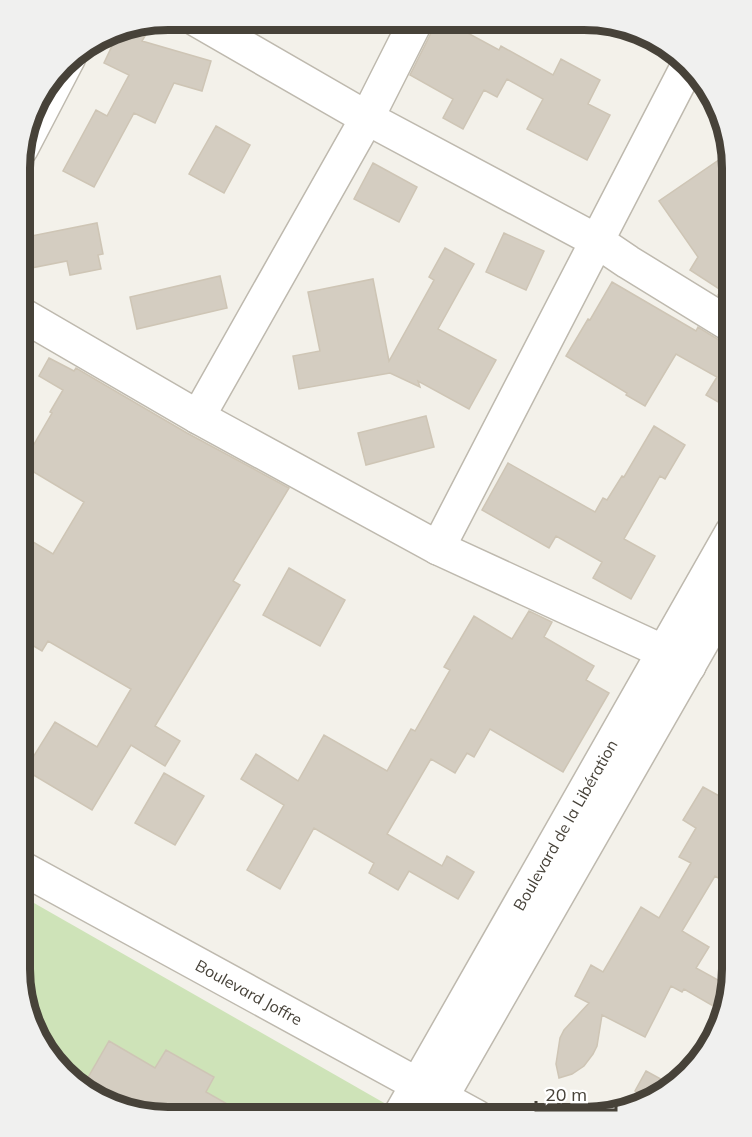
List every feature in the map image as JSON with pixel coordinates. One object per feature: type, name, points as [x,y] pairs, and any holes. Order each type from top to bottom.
[{"type":"street","points":[[214,30],[367,118],[597,241],[722,320]]},
{"type":"street","points":[[198,417],[367,118],[411,30]]},
{"type":"street","points":[[438,548],[684,74]]},
{"type":"street","points":[[30,319],[198,417],[438,548],[676,659]]},
{"type":"street","name":"Boulevard de la Libération","points":[[429,1100],[676,659],[722,555]]},
{"type":"street","name":"Boulevard de la Libération","points":[[676,659],[722,602]]},
{"type":"street","name":"Boulevard Joffre","points":[[30,873],[429,1100],[449,1107]]},
{"type":"green space","points":[[30,901],[391,1107],[150,1106],[115,1096],[99,1088],[84,1078],[59,1053],[41,1022],[30,978]]},
{"type":"building","points":[[432,30],[462,30],[499,50],[501,46],[553,75],[561,59],[600,80],[588,104],[610,115],[587,160],[527,129],[543,99],[507,79],[497,97],[484,90],[463,129],[443,118],[453,99],[410,75]]},
{"type":"building","points":[[147,32],[142,41],[211,61],[202,91],[174,83],[155,123],[134,113],[94,187],[63,171],[96,110],[107,116],[129,75],[104,63],[114,41]]},
{"type":"building","points":[[216,126],[250,145],[224,193],[189,174]]},
{"type":"building","points":[[721,158],[722,298],[718,295],[721,290],[690,270],[698,257],[659,201]]},
{"type":"building","points":[[373,163],[417,187],[399,222],[354,199]]},
{"type":"building","points":[[97,223],[103,254],[98,255],[101,269],[70,275],[67,261],[30,268],[30,236]]},
{"type":"building","points":[[504,233],[544,251],[526,290],[486,272]]},
{"type":"building","points":[[445,248],[474,264],[438,329],[496,360],[469,409],[418,381],[420,387],[390,373],[299,389],[293,356],[320,351],[308,292],[373,279],[389,361],[434,280],[429,277]]},
{"type":"building","points":[[220,276],[227,308],[137,329],[130,297]]},
{"type":"building","points":[[612,282],[696,331],[698,327],[722,342],[722,404],[706,395],[717,377],[676,354],[645,406],[626,395],[627,393],[566,356],[588,319],[590,320]]},
{"type":"building","points":[[49,358],[74,371],[76,368],[187,433],[289,488],[233,581],[240,585],[155,726],[180,741],[165,766],[131,745],[92,810],[30,773],[30,762],[55,722],[97,747],[131,689],[48,641],[42,651],[30,644],[30,540],[53,554],[84,502],[30,470],[30,451],[63,390],[39,376]]},
{"type":"building","points":[[426,416],[434,447],[366,465],[358,433]]},
{"type":"building","points":[[654,426],[685,445],[665,479],[660,476],[624,539],[655,556],[631,599],[593,578],[602,562],[556,536],[549,548],[482,510],[508,463],[595,512],[603,498],[607,500],[622,476],[624,477]]},
{"type":"building","points":[[289,568],[345,600],[320,646],[263,615]]},
{"type":"building","points":[[529,611],[552,622],[544,637],[594,666],[586,680],[609,693],[563,772],[490,729],[474,757],[467,753],[455,773],[431,759],[387,834],[442,866],[447,856],[474,872],[458,899],[409,871],[398,890],[369,873],[374,863],[314,828],[280,889],[247,870],[284,805],[241,779],[256,754],[298,781],[324,735],[387,771],[411,729],[415,731],[450,670],[444,667],[474,616],[512,639]]},
{"type":"building","points":[[164,773],[204,796],[175,845],[135,823]]},
{"type":"building","points":[[703,787],[722,797],[722,880],[715,876],[682,931],[709,947],[696,968],[722,982],[716,1008],[684,989],[682,992],[671,986],[645,1037],[602,1015],[597,1046],[593,1054],[584,1066],[572,1074],[559,1078],[556,1064],[560,1038],[564,1030],[589,1003],[575,996],[591,965],[603,972],[641,907],[659,918],[691,863],[679,857],[696,828],[683,820]]},
{"type":"building","points":[[109,1041],[155,1068],[166,1050],[214,1077],[206,1092],[232,1107],[150,1106],[115,1096],[87,1080]]},
{"type":"building","points":[[646,1071],[664,1081],[641,1094],[635,1091]]}]
